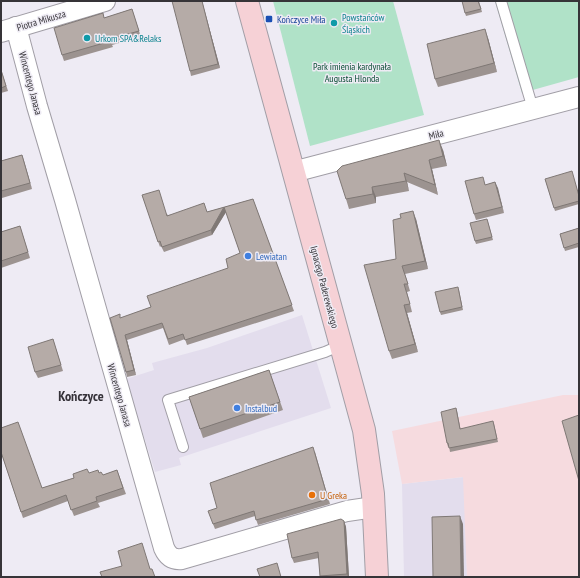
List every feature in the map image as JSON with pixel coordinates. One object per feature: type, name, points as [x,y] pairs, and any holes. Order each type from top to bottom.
[{"type":"main road","name":"Ignacego Paderewskiego","points":[[247,1],[364,430],[374,507],[377,577]]},
{"type":"street","name":"Piotra Mikusza","points":[[9,30],[105,1]]},
{"type":"street","name":"Wincentego Janasa","points":[[9,30],[37,106],[164,548],[167,554],[171,558],[177,560],[182,559],[347,511],[374,507]]},
{"type":"street","name":"Miła","points":[[293,172],[579,97]]},
{"type":"lane","points":[[501,1],[533,109]]},
{"type":"lane","points":[[183,447],[168,400],[325,352],[341,345]]},
{"type":"shaded area","name":"Instalbud","points":[[302,315],[331,408],[179,458],[181,465],[155,472],[126,379],[154,370],[152,363],[207,348]]},
{"type":"shaded area","points":[[563,395],[579,395],[579,577],[467,577],[463,477],[402,484],[392,431]]},
{"type":"shaded area","points":[[464,477],[467,577],[404,577],[402,484]]},
{"type":"green space","name":"Park imienia kardynała Augusta Hlonda","points":[[273,1],[393,1],[424,115],[310,146]]},
{"type":"green space","points":[[495,1],[579,1],[579,77],[522,93]]},
{"type":"building","points":[[172,1],[202,1],[218,64],[190,71]]},
{"type":"building","points":[[462,1],[478,1],[481,9],[465,13]]},
{"type":"building","points":[[132,9],[139,31],[110,39],[111,41],[62,55],[54,28],[103,13],[104,18]]},
{"type":"building","points":[[485,29],[494,63],[435,79],[427,44]]},
{"type":"building","points":[[1,70],[6,86],[1,88]]},
{"type":"building","points":[[439,140],[443,156],[429,160],[435,185],[404,173],[406,181],[372,187],[373,194],[346,199],[337,171],[342,166]]},
{"type":"building","points":[[22,155],[30,183],[1,191],[1,161]]},
{"type":"building","points":[[572,171],[579,201],[554,208],[545,179]]},
{"type":"building","points":[[483,177],[485,185],[495,182],[502,207],[474,214],[465,181]]},
{"type":"building","points":[[159,190],[167,216],[204,203],[207,212],[224,207],[211,230],[162,247],[160,241],[158,242],[142,195]]},
{"type":"building","points":[[253,199],[292,305],[185,340],[183,334],[168,339],[162,323],[125,335],[134,370],[126,372],[110,318],[120,314],[120,318],[151,307],[147,296],[228,268],[226,259],[240,253],[224,207]]},
{"type":"building","points":[[413,211],[425,261],[402,266],[408,284],[404,284],[410,304],[404,305],[415,344],[389,351],[364,265],[396,259],[393,220],[401,218],[400,214]]},
{"type":"building","points":[[487,219],[492,237],[475,241],[470,223]]},
{"type":"building","points":[[20,226],[28,252],[1,261],[1,232]]},
{"type":"building","points":[[579,228],[579,243],[564,248],[560,234]]},
{"type":"building","points":[[458,287],[462,307],[440,312],[435,292]]},
{"type":"building","points":[[53,339],[61,365],[35,372],[28,347]]},
{"type":"building","name":"Instalbud","points":[[269,370],[280,402],[200,429],[189,397]]},
{"type":"building","points":[[456,408],[460,429],[493,421],[497,439],[449,448],[441,412]]},
{"type":"building","points":[[579,415],[579,481],[562,421]]},
{"type":"building","points":[[18,422],[42,488],[74,478],[73,474],[87,469],[89,473],[98,470],[99,473],[101,472],[103,475],[117,470],[123,488],[96,497],[97,501],[71,510],[66,495],[21,512],[1,452],[1,428]]},
{"type":"building","points":[[313,447],[328,499],[256,520],[254,511],[213,524],[208,511],[217,508],[210,483]]},
{"type":"building","points":[[460,516],[461,577],[433,577],[432,517]]},
{"type":"building","points":[[341,519],[344,521],[347,574],[320,576],[318,552],[292,558],[287,534]]},
{"type":"building","points":[[142,543],[150,569],[152,569],[155,577],[102,577],[100,572],[122,566],[118,551]]},
{"type":"building","points":[[277,563],[281,577],[260,577],[257,569]]},
{"type":"place","name":"Kończyce Miła","points":[[269,19]]},
{"type":"place","name":"Powstańców Śląskich","points":[[334,23]]},
{"type":"place","name":"Urkom SPA&Relaks","points":[[87,38]]},
{"type":"place","name":"Lewiatan","points":[[248,256]]},
{"type":"place","name":"Instalbud","points":[[237,408]]},
{"type":"place","name":"U Greka","points":[[312,495]]},
{"type":"district","name":"Kończyce","points":[[81,396]]}]
